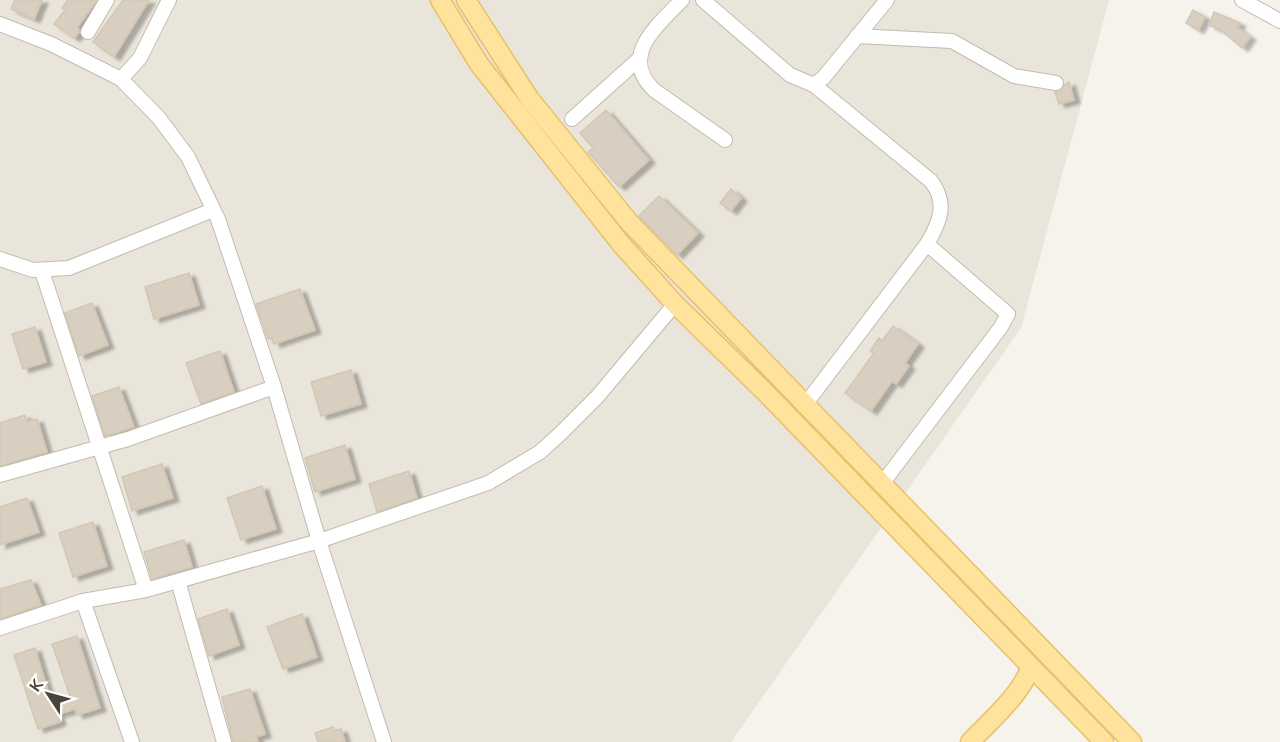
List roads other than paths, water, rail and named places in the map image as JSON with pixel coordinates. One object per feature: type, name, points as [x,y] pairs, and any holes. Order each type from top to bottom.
[{"type":"main road","points":[[440,0],[479,64],[541,146],[621,244],[675,304],[765,392],[1104,742]]},
{"type":"main road","points":[[466,0],[529,98],[637,231],[1132,742]]},
{"type":"main road","points":[[970,742],[1008,702],[1027,678],[1031,667]]},
{"type":"street","points":[[88,32],[107,0]]},
{"type":"street","points":[[121,80],[140,58],[169,0]]},
{"type":"street","points":[[572,119],[639,59],[650,35],[682,0]]},
{"type":"street","points":[[703,0],[790,75],[814,85],[931,181],[938,190],[942,203],[937,227],[927,244],[804,405]]},
{"type":"street","points":[[814,85],[887,0]]},
{"type":"street","points":[[1242,0],[1280,21]]},
{"type":"street","points":[[0,24],[51,44],[121,80],[159,118],[188,157],[213,210],[273,387],[319,541],[384,742]]},
{"type":"street","points":[[857,36],[952,41],[1014,76],[1056,83]]},
{"type":"street","points":[[639,59],[645,81],[654,90],[725,140]]},
{"type":"street","points":[[0,259],[42,271],[69,268],[213,210]]},
{"type":"street","points":[[881,485],[1001,327],[1008,314],[927,244]]},
{"type":"street","points":[[42,271],[146,590]]},
{"type":"street","points":[[0,628],[83,601],[146,590],[319,541],[488,483],[540,452],[597,397],[675,304]]},
{"type":"street","points":[[0,475],[128,439],[273,387]]},
{"type":"street","points":[[178,581],[224,742]]},
{"type":"street","points":[[83,601],[132,742]]}]
